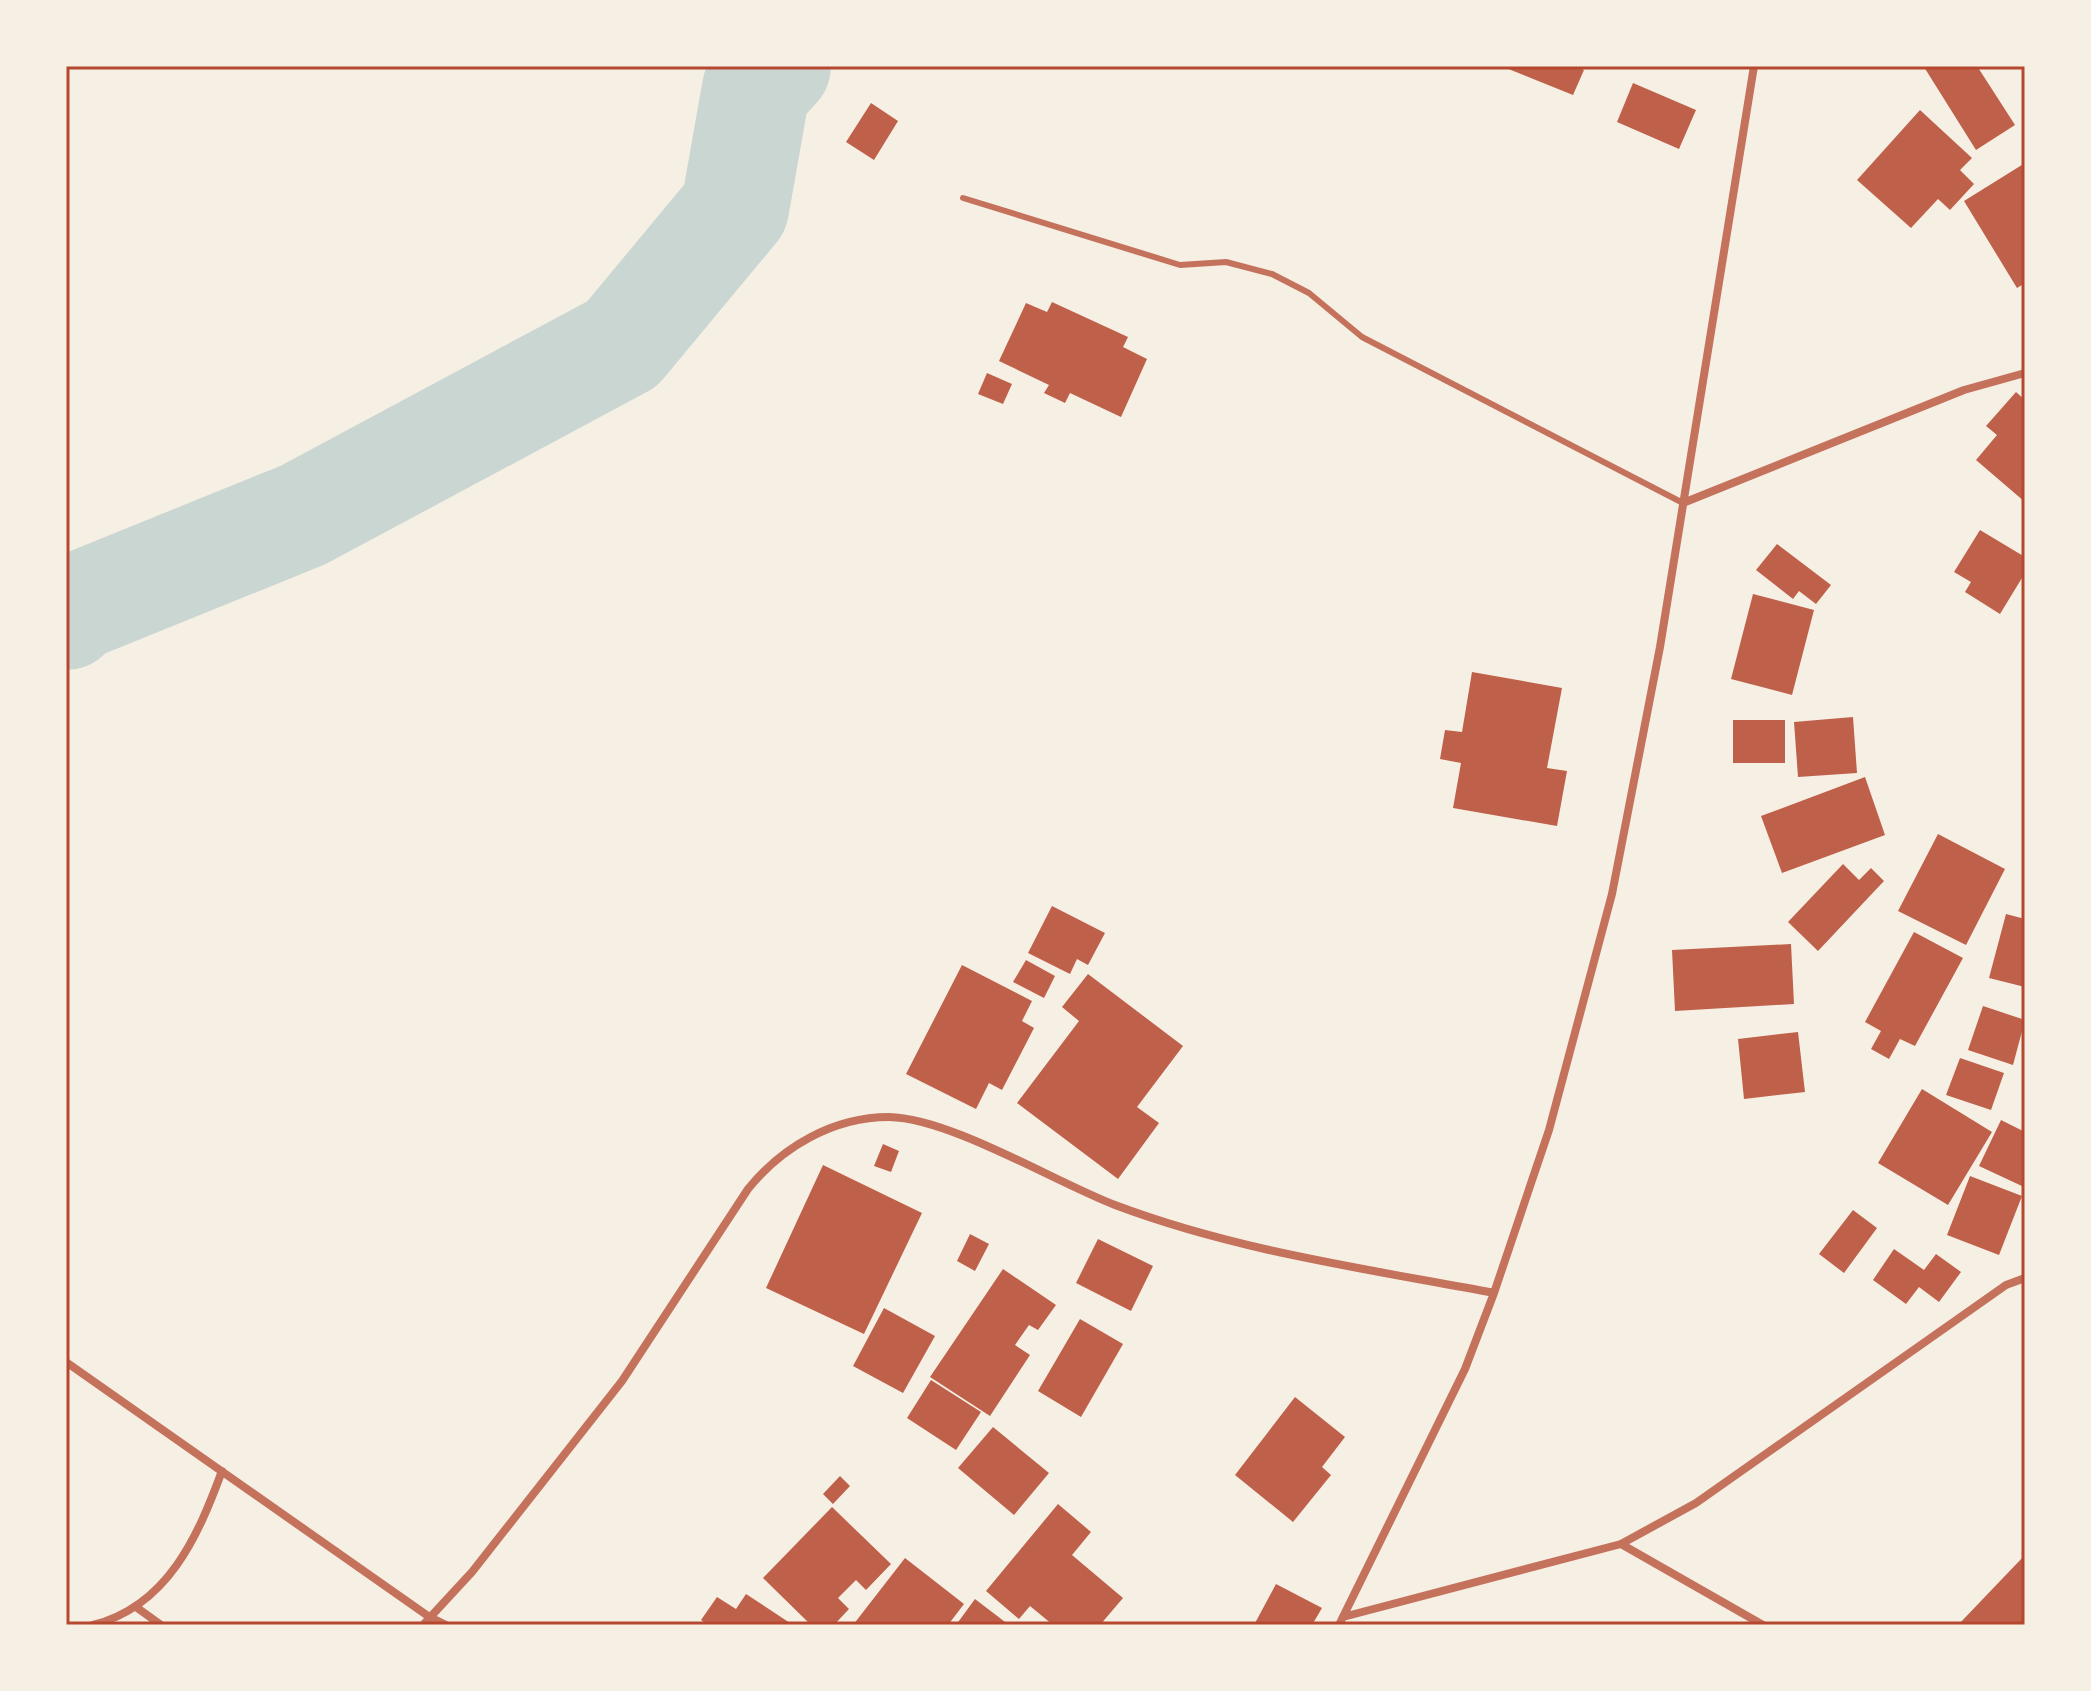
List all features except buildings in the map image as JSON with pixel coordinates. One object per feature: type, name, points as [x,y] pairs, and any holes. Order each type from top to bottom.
[{"type":"street","points":[[1341,1621],[1465,1369],[1494,1293],[1549,1130],[1612,894],[1683,503],[1754,66]]},
{"type":"street","points":[[1683,503],[1964,390],[2025,373]]},
{"type":"street","points":[[425,1621],[472,1572],[622,1381],[770,1162],[798,1141],[852,1123],[889,1117],[931,1124],[1115,1205],[1245,1246],[1494,1293]]},
{"type":"street","points":[[1341,1621],[1621,1544],[1696,1503],[2006,1285],[2025,1278]]},
{"type":"street","points":[[66,1362],[222,1471],[425,1621],[446,1625]]},
{"type":"street","points":[[93,1625],[136,1607],[173,1572],[199,1533],[222,1471]]},
{"type":"street","points":[[1621,1544],[1763,1625]]},
{"type":"street","points":[[136,1607],[161,1625]]},
{"type":"lane","points":[[963,198],[1180,265],[1226,262],[1272,274],[1309,293],[1362,337],[1683,503]]},
{"type":"waterway","points":[[66,616],[76,607],[303,515],[622,344],[735,208],[756,89],[777,66]]}]
